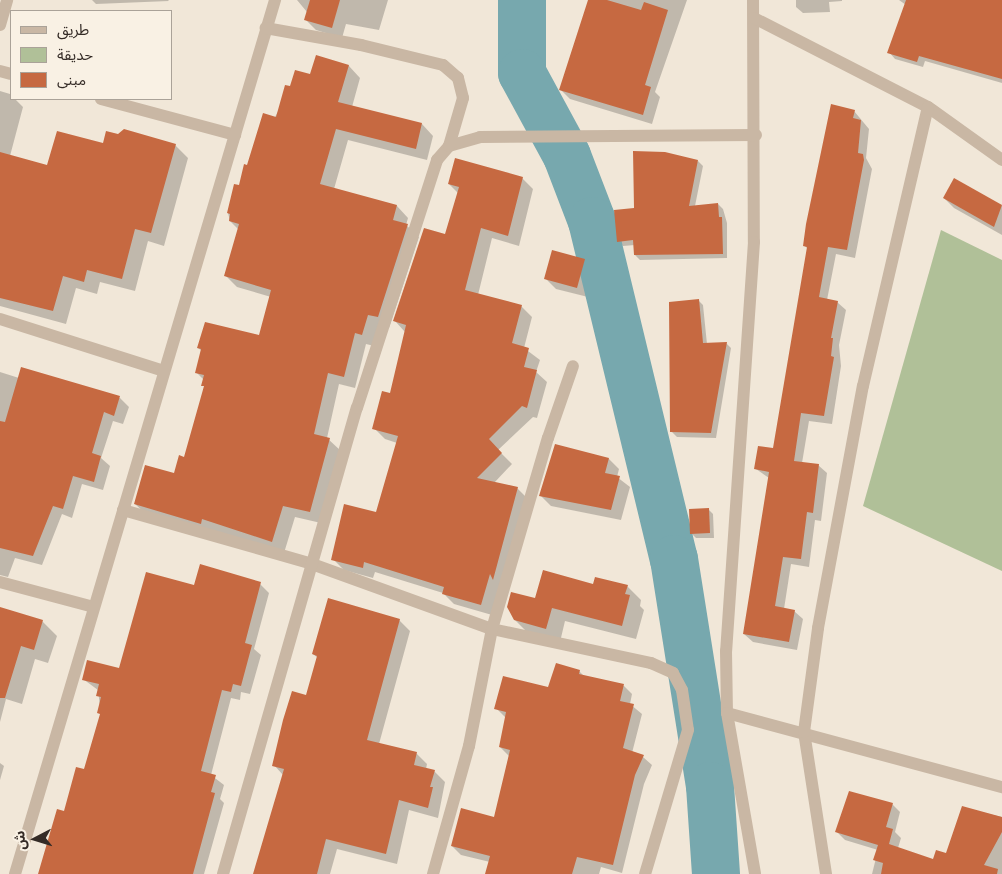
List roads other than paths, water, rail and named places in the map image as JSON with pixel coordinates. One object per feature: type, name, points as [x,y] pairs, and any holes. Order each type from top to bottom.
[{"type":"street","points":[[0,25],[7,0]]},
{"type":"street","points":[[15,874],[275,0]]},
{"type":"street","points":[[753,0],[756,135],[754,242],[726,650],[727,713],[755,874]]},
{"type":"street","points":[[754,18],[928,107],[1002,160]]},
{"type":"street","points":[[223,874],[357,408],[438,160],[449,146],[463,98],[458,78],[443,65],[361,45],[266,28]]},
{"type":"street","points":[[105,100],[235,136]]},
{"type":"street","points":[[826,874],[804,732],[818,628],[863,386],[928,107]]},
{"type":"street","points":[[449,146],[480,137],[756,135]]},
{"type":"street","points":[[0,319],[164,370]]},
{"type":"street","points":[[433,874],[470,746],[492,629],[546,446],[573,366]]},
{"type":"street","points":[[123,510],[312,564],[492,629],[651,663],[673,673],[682,690],[688,730],[645,874]]},
{"type":"street","points":[[0,582],[94,607]]},
{"type":"street","points":[[727,713],[804,732],[1002,787]]},
{"type":"waterway","points":[[522,0],[522,73],[567,156],[592,221],[674,559],[710,786],[716,874]]}]
